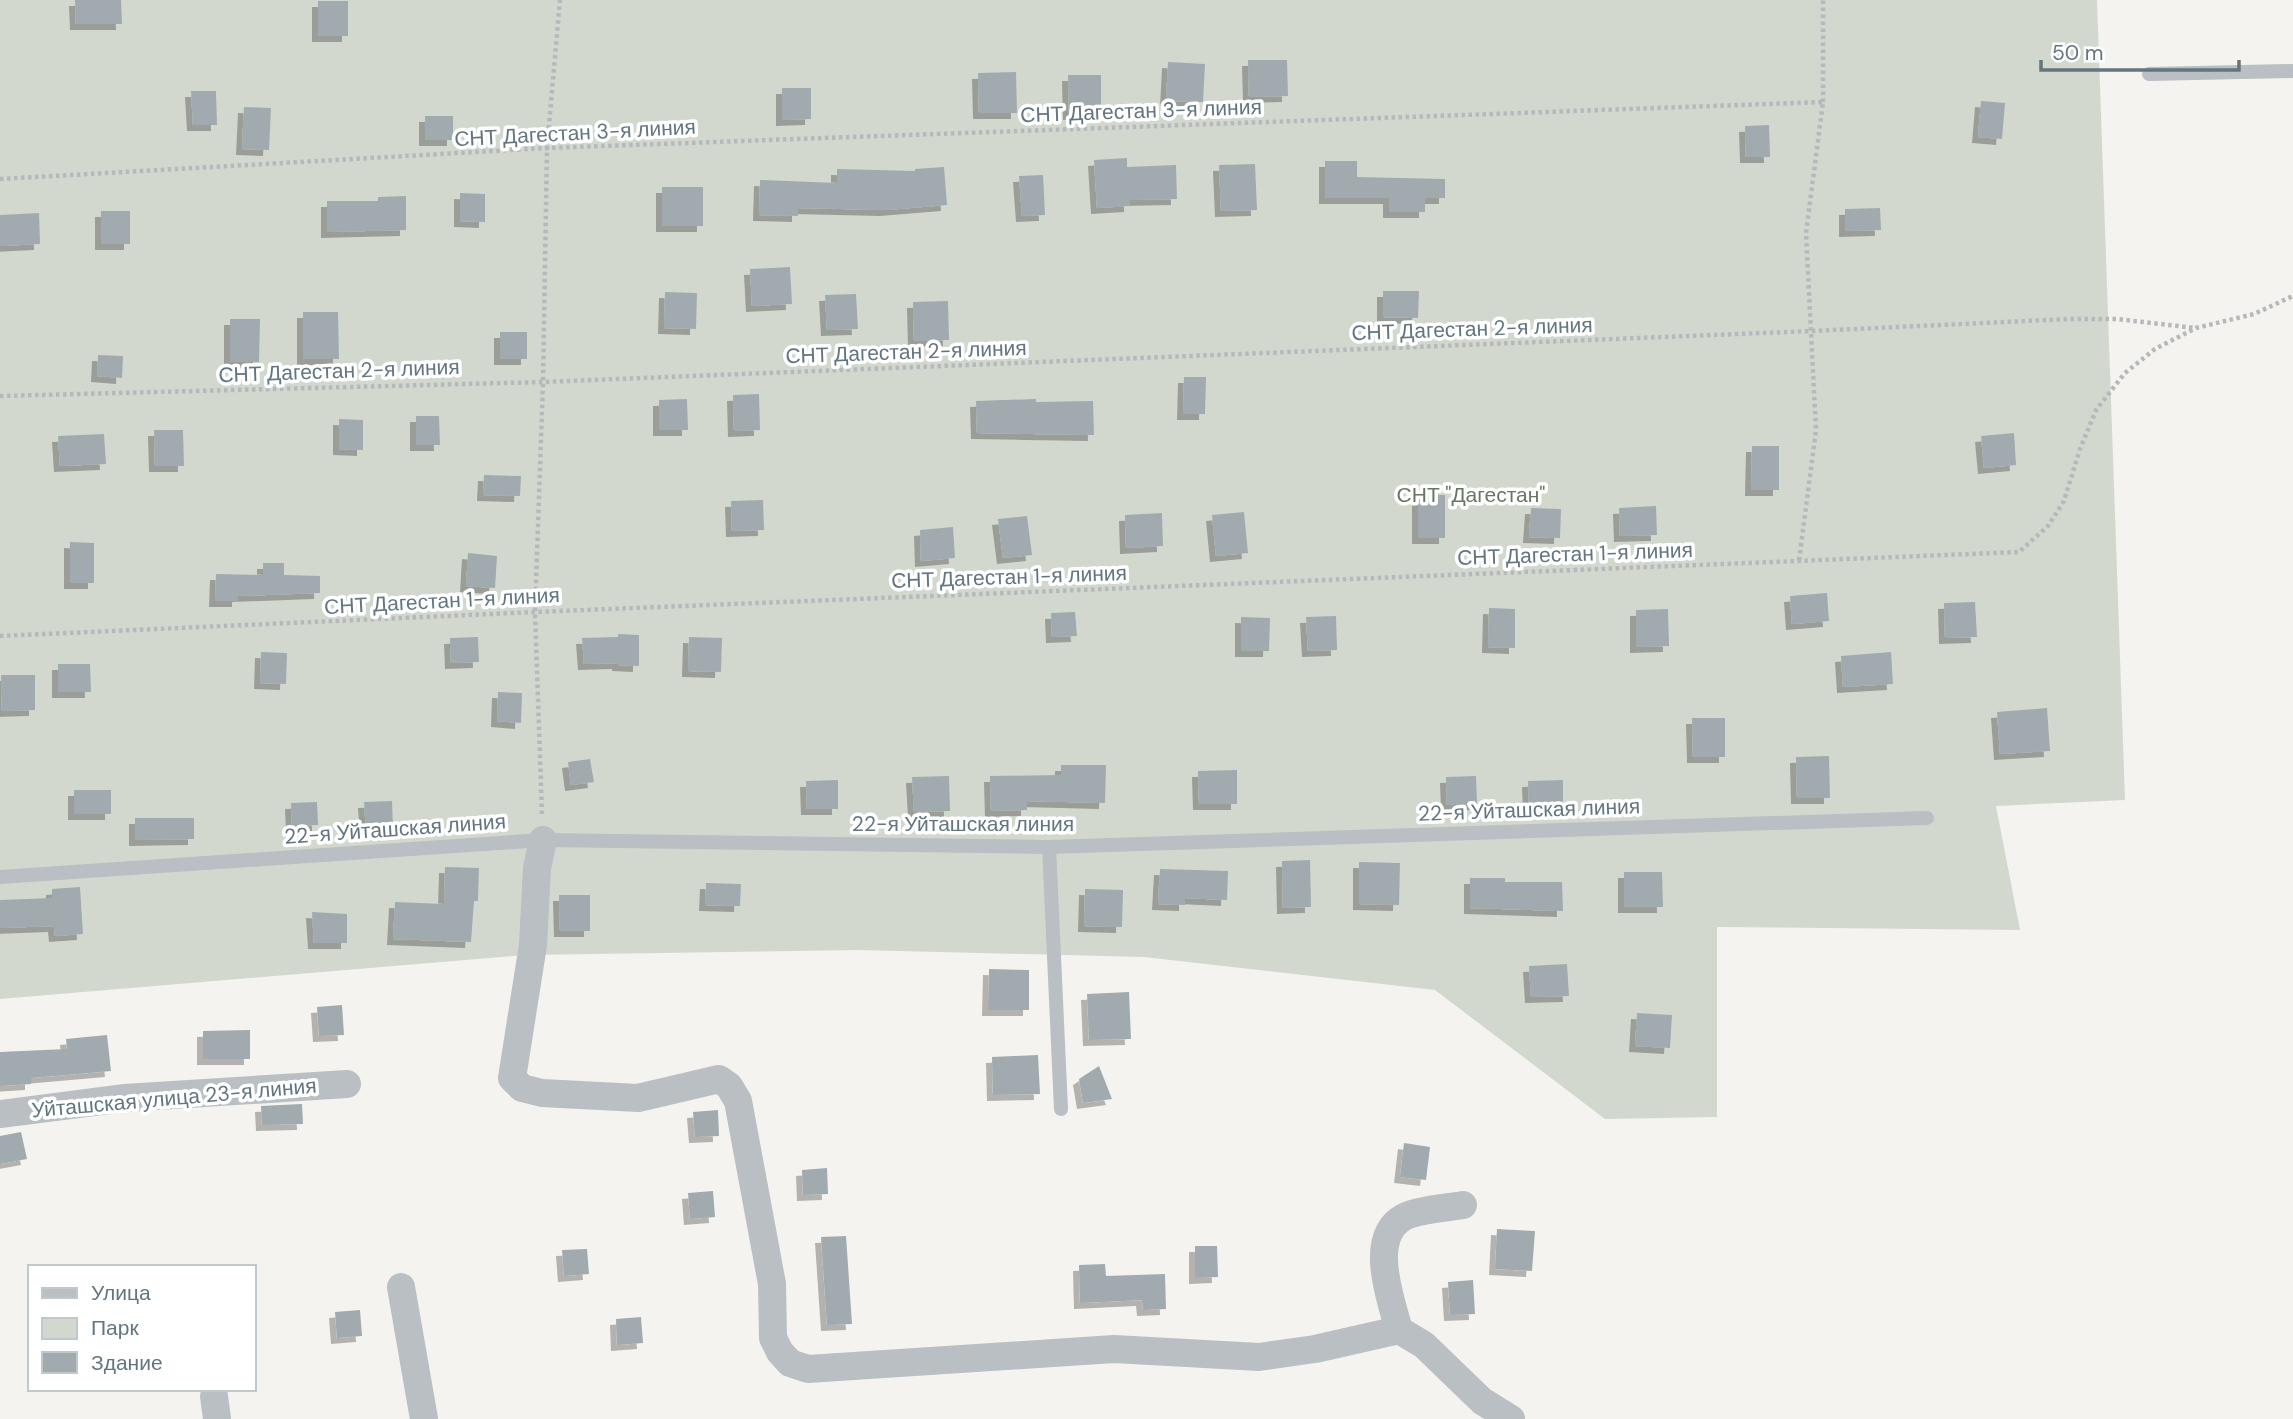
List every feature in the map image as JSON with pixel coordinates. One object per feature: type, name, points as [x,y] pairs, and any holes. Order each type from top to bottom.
[{"type":"street","points":[[543,840],[537,868],[533,945],[512,1078],[522,1088],[542,1093],[638,1098],[719,1079],[729,1086],[738,1101],[772,1284],[773,1338],[790,1363],[808,1369],[1114,1349],[1259,1357],[1315,1349],[1399,1330],[1424,1345],[1482,1401],[1511,1419]]},
{"type":"street","name":"Уйташская улица 23-я линия","points":[[0,1114],[125,1098],[347,1084]]},
{"type":"street","points":[[1399,1330],[1385,1276],[1384,1248],[1391,1227],[1405,1216],[1463,1205]]},
{"type":"street","points":[[401,1287],[424,1419]]},
{"type":"lane","points":[[2149,74],[2293,71]]},
{"type":"lane","name":"22-я Уйташская линия","points":[[0,877],[543,840],[1049,847],[1927,818]]},
{"type":"lane","points":[[1049,847],[1061,1109]]},
{"type":"path","points":[[543,840],[535,612],[547,148],[560,0]]},
{"type":"path","points":[[1800,561],[1816,430],[1806,233],[1823,102],[1824,0]]},
{"type":"path","name":"СНТ Дагестан 3-я линия","points":[[0,179],[547,148],[1823,102]]},
{"type":"path","points":[[2196,328],[2253,314],[2293,296]]},
{"type":"path","name":"СНТ Дагестан 2-я линия","points":[[0,396],[543,382],[2069,319],[2117,319],[2196,328]]},
{"type":"path","name":"СНТ Дагестан 1-я линия","points":[[0,636],[2019,552],[2048,526],[2064,501],[2080,449],[2096,410],[2125,373],[2155,349],[2196,328]]},
{"type":"green space","name":"СНТ \"Дагестан\"","points":[[0,0],[2097,0],[2125,800],[1996,806],[2020,930],[1717,927],[1717,1117],[1605,1119],[1435,990],[1144,957],[859,950],[525,955],[0,999]]},
{"type":"building","points":[[75,0],[121,0],[122,24],[76,24]]},
{"type":"building","points":[[318,1],[348,1],[348,36],[318,36]]},
{"type":"building","points":[[1248,60],[1287,60],[1288,96],[1249,97]]},
{"type":"building","points":[[1168,62],[1205,64],[1203,102],[1166,101]]},
{"type":"building","points":[[1016,72],[1017,113],[979,113],[978,73]]},
{"type":"building","points":[[1068,75],[1101,75],[1101,114],[1069,114]]},
{"type":"building","points":[[782,88],[811,88],[811,119],[782,120]]},
{"type":"building","points":[[191,91],[216,91],[217,125],[193,125]]},
{"type":"building","points":[[1981,101],[2005,103],[2002,139],[1978,137]]},
{"type":"building","points":[[244,107],[271,108],[269,150],[242,149]]},
{"type":"building","points":[[425,116],[453,116],[453,140],[425,140]]},
{"type":"building","points":[[1769,125],[1770,157],[1746,157],[1745,126]]},
{"type":"building","points":[[1127,158],[1127,167],[1176,165],[1177,199],[1130,200],[1130,206],[1097,208],[1094,160]]},
{"type":"building","points":[[1325,161],[1357,161],[1357,177],[1445,179],[1445,198],[1425,198],[1425,212],[1389,212],[1389,198],[1325,198]]},
{"type":"building","points":[[1255,164],[1257,210],[1221,211],[1219,165]]},
{"type":"building","points":[[944,167],[947,205],[886,210],[798,208],[798,216],[759,215],[760,180],[837,183],[837,169],[915,171]]},
{"type":"building","points":[[1043,175],[1045,215],[1022,216],[1019,176]]},
{"type":"building","points":[[662,187],[703,187],[703,226],[662,226]]},
{"type":"building","points":[[460,193],[485,194],[485,222],[460,221]]},
{"type":"building","points":[[406,196],[406,230],[327,232],[327,201],[378,201],[378,197]]},
{"type":"building","points":[[1880,208],[1881,230],[1845,231],[1845,209]]},
{"type":"building","points":[[101,211],[130,211],[130,244],[101,244]]},
{"type":"building","points":[[39,213],[40,244],[0,246],[0,215]]},
{"type":"building","points":[[790,267],[792,304],[752,306],[750,269]]},
{"type":"building","points":[[1383,291],[1419,291],[1418,318],[1383,317]]},
{"type":"building","points":[[665,292],[697,293],[696,329],[664,328]]},
{"type":"building","points":[[856,294],[858,329],[827,330],[825,295]]},
{"type":"building","points":[[948,301],[949,340],[914,341],[913,302]]},
{"type":"building","points":[[303,312],[338,312],[339,359],[303,359]]},
{"type":"building","points":[[230,319],[260,319],[259,362],[230,362]]},
{"type":"building","points":[[500,332],[527,332],[527,359],[500,359]]},
{"type":"building","points":[[98,355],[123,356],[122,378],[97,376]]},
{"type":"building","points":[[1184,377],[1206,377],[1205,414],[1183,414]]},
{"type":"building","points":[[759,394],[760,430],[734,431],[733,395]]},
{"type":"building","points":[[687,399],[688,430],[659,430],[659,400]]},
{"type":"building","points":[[1036,399],[1036,402],[1093,401],[1094,435],[977,433],[976,401]]},
{"type":"building","points":[[416,416],[439,416],[440,445],[416,445]]},
{"type":"building","points":[[339,419],[363,420],[363,450],[339,449]]},
{"type":"building","points":[[154,430],[183,430],[184,466],[155,466]]},
{"type":"building","points":[[2014,433],[2016,465],[1984,468],[1981,436]]},
{"type":"building","points":[[104,434],[106,464],[60,466],[58,436]]},
{"type":"building","points":[[1752,446],[1779,446],[1779,490],[1751,490]]},
{"type":"building","points":[[484,475],[521,476],[520,496],[483,495]]},
{"type":"building","points":[[1418,495],[1445,495],[1445,538],[1418,538]]},
{"type":"building","points":[[763,500],[764,530],[732,531],[731,501]]},
{"type":"building","points":[[1656,506],[1657,535],[1620,536],[1619,508]]},
{"type":"building","points":[[1531,508],[1561,509],[1560,538],[1529,537]]},
{"type":"building","points":[[1244,512],[1248,553],[1216,556],[1212,515]]},
{"type":"building","points":[[1162,513],[1163,546],[1126,548],[1125,515]]},
{"type":"building","points":[[1027,516],[1032,555],[1003,558],[998,519]]},
{"type":"building","points":[[953,527],[955,558],[921,561],[920,530]]},
{"type":"building","points":[[70,542],[94,543],[94,583],[70,583]]},
{"type":"building","points":[[468,553],[497,556],[495,588],[466,586]]},
{"type":"building","points":[[263,563],[284,563],[284,575],[320,576],[320,593],[238,596],[238,601],[215,601],[216,574],[263,575]]},
{"type":"building","points":[[1827,593],[1829,621],[1792,624],[1790,596]]},
{"type":"building","points":[[1975,602],[1977,637],[1945,638],[1944,603]]},
{"type":"building","points":[[1489,608],[1515,609],[1515,648],[1488,647]]},
{"type":"building","points":[[1668,609],[1669,646],[1636,647],[1636,610]]},
{"type":"building","points":[[1075,612],[1077,636],[1052,637],[1051,613]]},
{"type":"building","points":[[1336,616],[1337,650],[1308,651],[1306,617]]},
{"type":"building","points":[[1241,617],[1270,618],[1269,651],[1241,651]]},
{"type":"building","points":[[618,634],[639,635],[639,666],[618,663],[584,664],[582,638],[618,637]]},
{"type":"building","points":[[478,637],[479,662],[451,663],[450,638]]},
{"type":"building","points":[[689,637],[722,638],[721,672],[688,671]]},
{"type":"building","points":[[261,652],[287,653],[286,684],[260,683]]},
{"type":"building","points":[[1891,652],[1893,684],[1843,687],[1841,656]]},
{"type":"building","points":[[58,664],[90,664],[91,692],[58,692]]},
{"type":"building","points":[[1,675],[35,675],[35,710],[2,711]]},
{"type":"building","points":[[498,692],[522,693],[521,723],[497,721]]},
{"type":"building","points":[[2047,708],[2050,751],[2000,754],[1997,712]]},
{"type":"building","points":[[1692,718],[1725,718],[1725,757],[1693,757]]},
{"type":"building","points":[[1829,756],[1830,798],[1797,798],[1796,757]]},
{"type":"building","points":[[590,759],[594,782],[571,785],[568,762]]},
{"type":"building","points":[[1061,765],[1106,765],[1105,803],[1027,801],[1027,810],[991,811],[990,776],[1061,775]]},
{"type":"building","points":[[1237,770],[1237,804],[1199,804],[1198,771]]},
{"type":"building","points":[[949,776],[950,811],[914,812],[912,777]]},
{"type":"building","points":[[1476,776],[1477,804],[1447,805],[1446,777]]},
{"type":"building","points":[[838,780],[838,809],[807,809],[806,781]]},
{"type":"building","points":[[1563,780],[1563,807],[1529,808],[1528,781]]},
{"type":"building","points":[[74,790],[111,790],[111,814],[74,814]]},
{"type":"building","points":[[392,801],[393,828],[366,829],[364,802]]},
{"type":"building","points":[[317,802],[318,825],[292,826],[291,803]]},
{"type":"building","points":[[135,818],[194,818],[194,839],[135,840]]},
{"type":"building","points":[[1310,860],[1311,907],[1283,908],[1282,861]]},
{"type":"building","points":[[1359,862],[1400,863],[1399,905],[1359,904]]},
{"type":"building","points":[[445,867],[479,868],[478,901],[474,901],[471,942],[393,939],[395,902],[444,904]]},
{"type":"building","points":[[1160,869],[1228,871],[1227,900],[1185,898],[1185,905],[1158,904]]},
{"type":"building","points":[[1624,872],[1662,872],[1663,907],[1624,907]]},
{"type":"building","points":[[1470,878],[1505,878],[1505,882],[1562,882],[1563,911],[1470,908]]},
{"type":"building","points":[[706,883],[741,884],[740,906],[705,905]]},
{"type":"building","points":[[80,887],[83,934],[55,936],[54,926],[0,928],[0,900],[52,898],[52,889]]},
{"type":"building","points":[[1085,889],[1123,890],[1122,927],[1084,926]]},
{"type":"building","points":[[559,895],[590,895],[590,931],[560,931]]},
{"type":"building","points":[[312,912],[347,914],[347,943],[314,943]]},
{"type":"building","points":[[1567,964],[1569,996],[1531,997],[1529,966]]},
{"type":"building","points":[[989,969],[1029,970],[1029,1010],[988,1010]]},
{"type":"building","points":[[1129,992],[1131,1039],[1089,1040],[1087,994]]},
{"type":"building","points":[[342,1005],[344,1035],[319,1036],[317,1007]]},
{"type":"building","points":[[1637,1013],[1672,1015],[1670,1048],[1635,1046]]},
{"type":"building","points":[[250,1030],[250,1059],[203,1059],[203,1031]]},
{"type":"building","points":[[107,1035],[111,1071],[31,1078],[31,1084],[0,1086],[0,1052],[67,1049],[66,1039]]},
{"type":"building","points":[[1038,1055],[1040,1094],[993,1095],[992,1057]]},
{"type":"building","points":[[1099,1066],[1112,1099],[1083,1103],[1079,1079]]},
{"type":"building","points":[[302,1104],[303,1124],[262,1125],[261,1106]]},
{"type":"building","points":[[718,1110],[719,1136],[695,1137],[693,1112]]},
{"type":"building","points":[[21,1132],[27,1159],[0,1164],[0,1136]]},
{"type":"building","points":[[1404,1143],[1430,1147],[1426,1180],[1400,1177]]},
{"type":"building","points":[[827,1168],[828,1194],[803,1195],[802,1170]]},
{"type":"building","points":[[713,1191],[715,1217],[690,1219],[688,1193]]},
{"type":"building","points":[[1497,1229],[1535,1231],[1532,1271],[1495,1269]]},
{"type":"building","points":[[846,1236],[852,1324],[827,1325],[821,1237]]},
{"type":"building","points":[[1195,1246],[1217,1246],[1218,1277],[1195,1278]]},
{"type":"building","points":[[587,1249],[589,1274],[564,1276],[562,1250]]},
{"type":"building","points":[[1105,1264],[1106,1276],[1165,1274],[1166,1309],[1143,1310],[1142,1300],[1080,1303],[1079,1265]]},
{"type":"building","points":[[1473,1280],[1475,1314],[1450,1315],[1448,1282]]},
{"type":"building","points":[[360,1310],[362,1336],[337,1338],[335,1312]]},
{"type":"building","points":[[641,1317],[643,1343],[617,1345],[616,1319]]}]
